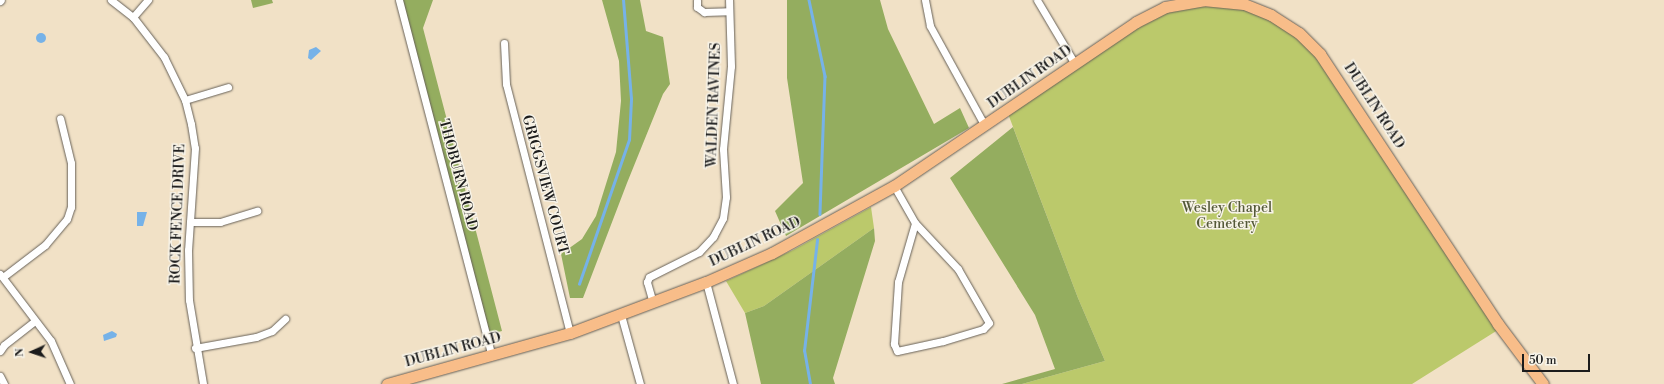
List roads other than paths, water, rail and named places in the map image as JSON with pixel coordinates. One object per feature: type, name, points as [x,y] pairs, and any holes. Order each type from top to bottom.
[{"type":"main road","name":"DUBLIN ROAD","points":[[387,384],[492,356],[570,333],[653,303],[772,253],[894,186],[985,126],[1136,22],[1165,7],[1184,2],[1216,0],[1244,4],[1271,15],[1290,26],[1308,41],[1332,68],[1498,324],[1543,384]]},
{"type":"street","name":"ROCK FENCE DRIVE","points":[[111,0],[133,17],[164,57],[185,100],[195,148],[190,222],[189,300],[195,348],[203,384]]},
{"type":"street","points":[[133,17],[148,0]]},
{"type":"street","name":"THOBURN ROAD","points":[[399,0],[492,356]]},
{"type":"street","points":[[697,0],[697,7],[704,12],[729,11]]},
{"type":"street","name":"WALDEN RAVINES","points":[[653,303],[647,282],[649,277],[699,252],[713,237],[723,218],[726,197],[723,149],[731,66],[729,0]]},
{"type":"street","points":[[925,0],[930,26],[985,126]]},
{"type":"street","points":[[1037,0],[1075,64]]},
{"type":"street","name":"GRIGGSVIEW COURT","points":[[504,43],[506,84],[570,333]]},
{"type":"street","points":[[185,100],[228,87]]},
{"type":"street","points":[[60,118],[71,163],[71,207],[67,219],[46,245],[1,276],[56,351],[70,384]]},
{"type":"street","points":[[894,186],[915,223],[958,268],[989,320],[989,326],[943,341],[901,351],[895,349],[898,282],[915,223]]},
{"type":"street","points":[[190,222],[220,222],[257,211]]},
{"type":"street","points":[[706,282],[733,384]]},
{"type":"street","points":[[621,315],[640,384]]},
{"type":"street","points":[[195,348],[256,337],[272,331],[285,319]]},
{"type":"street","points":[[0,351],[4,345],[35,321]]},
{"type":"street","points":[[0,376],[4,384]]},
{"type":"water","points":[[39,33],[43,33],[45,34],[45,42],[39,43],[36,40],[36,36]]},
{"type":"water","points":[[316,47],[321,51],[311,60],[308,58],[309,50]]},
{"type":"water","points":[[137,212],[147,212],[143,226],[137,226]]},
{"type":"water","points":[[112,331],[117,334],[116,337],[104,341],[103,335]]},
{"type":"waterway","points":[[579,284],[629,140],[631,99],[623,0]]},
{"type":"waterway","points":[[809,0],[825,76],[820,214]]},
{"type":"waterway","points":[[810,384],[804,351],[817,240]]},
{"type":"park label","name":"Wesley Chapel Cemetery","points":[[1227,216]]}]
